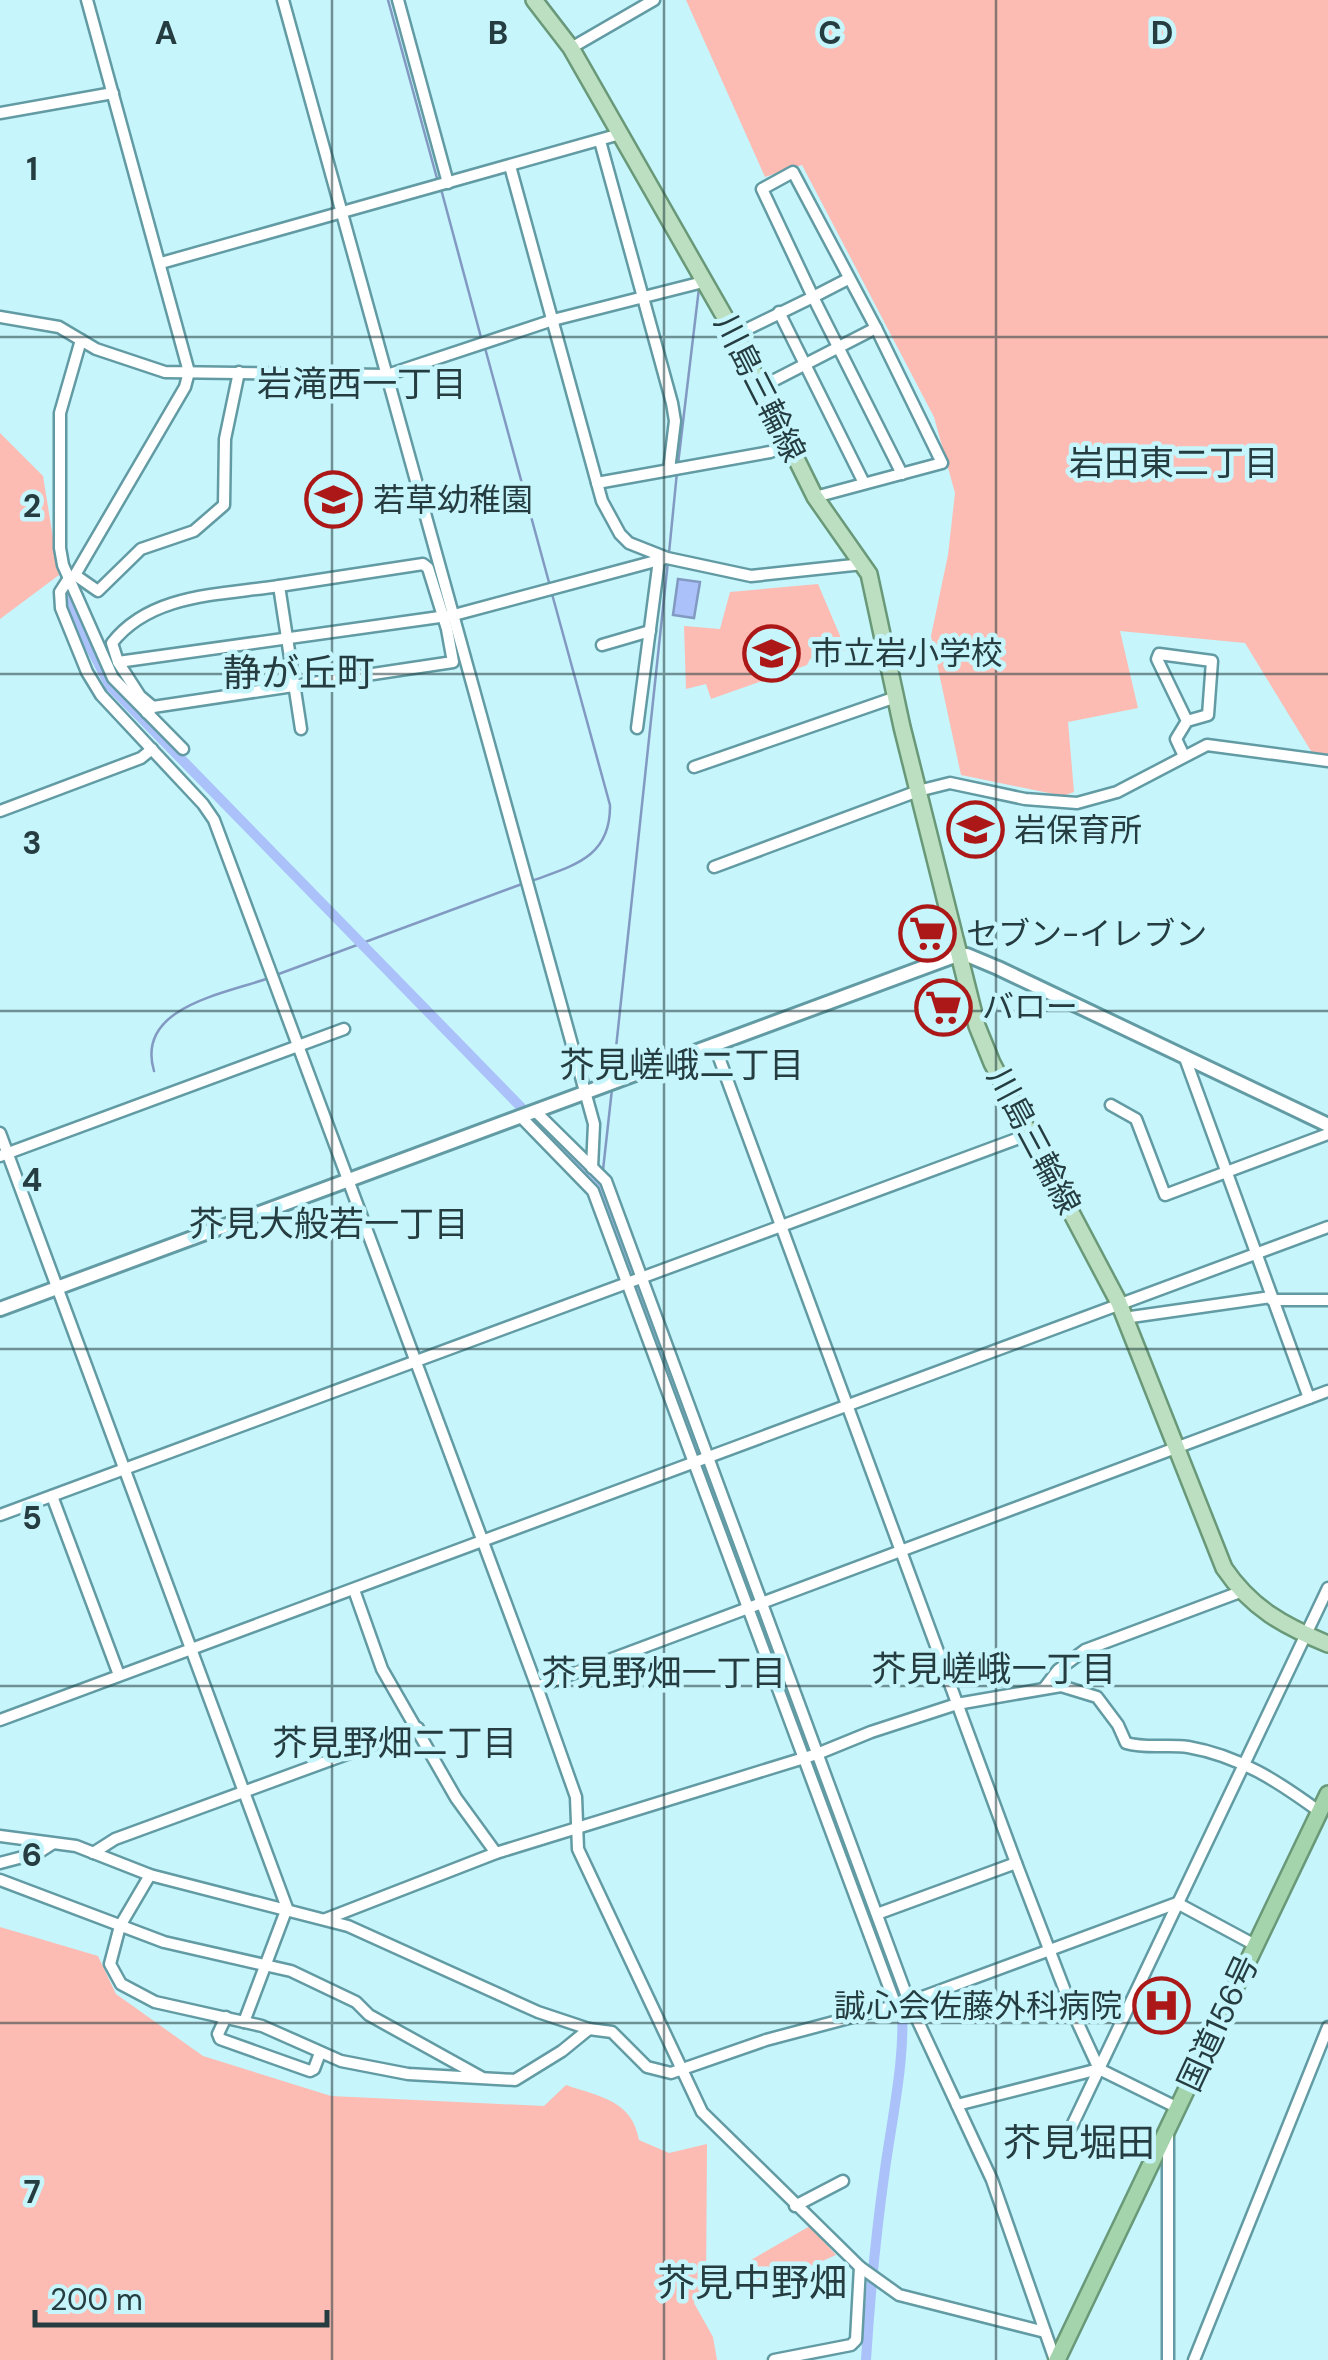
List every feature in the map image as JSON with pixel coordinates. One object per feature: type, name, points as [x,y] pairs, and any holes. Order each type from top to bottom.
[{"type":"highway","name":"国道156号","points":[[1056,2360],[1328,1794]]},
{"type":"main road","name":"川島三輪線","points":[[534,0],[570,48],[734,334],[815,496],[863,564],[877,602],[918,791],[977,1026],[992,1063],[1122,1310],[1224,1568],[1240,1592],[1276,1620],[1328,1644]]},
{"type":"street","points":[[87,0],[189,372],[185,387],[60,592],[61,608],[87,672],[101,695],[214,820],[537,1686],[576,1797],[578,1849],[702,2112],[860,2267],[899,2294],[1045,2332]]},
{"type":"street","points":[[283,0],[594,1124],[592,1168]]},
{"type":"street","points":[[398,0],[442,185]]},
{"type":"street","points":[[570,48],[634,5],[654,0]]},
{"type":"street","points":[[0,114],[113,93]]},
{"type":"street","points":[[160,263],[620,134]]},
{"type":"street","points":[[600,141],[675,421],[670,470]]},
{"type":"street","points":[[510,166],[602,501],[620,534],[663,559],[751,576],[863,564]]},
{"type":"street","points":[[815,496],[942,464],[876,328],[792,172],[762,189],[902,474]]},
{"type":"street","points":[[734,334],[848,278]]},
{"type":"street","points":[[0,317],[58,327],[80,340],[164,372],[388,375],[553,320],[703,282]]},
{"type":"street","points":[[779,312],[864,483]]},
{"type":"street","points":[[761,387],[876,328]]},
{"type":"street","points":[[80,340],[60,413],[60,548],[113,678],[150,710]]},
{"type":"street","points":[[72,577],[98,591],[141,549],[194,531],[224,505],[224,439],[240,372]]},
{"type":"street","points":[[597,483],[770,452],[789,445]]},
{"type":"street","points":[[118,662],[454,615],[663,559]]},
{"type":"street","points":[[636,728],[663,559]]},
{"type":"street","points":[[150,710],[453,662],[428,568],[423,564],[166,603],[124,628],[112,643],[118,662],[150,710],[183,749]]},
{"type":"street","points":[[279,586],[300,729]]},
{"type":"street","points":[[602,644],[650,631]]},
{"type":"street","points":[[1184,756],[1176,740],[1187,722],[1208,715],[1212,661],[1160,654],[1158,659],[1187,722]]},
{"type":"street","points":[[694,767],[896,697]]},
{"type":"street","points":[[714,867],[950,782],[1025,799],[1076,802],[1116,792],[1207,745],[1328,761]]},
{"type":"street","points":[[0,810],[141,758],[152,750]]},
{"type":"street","points":[[0,1309],[957,955],[967,955],[998,968],[1328,1125]]},
{"type":"street","points":[[4,1155],[344,1029]]},
{"type":"street","points":[[714,1044],[1016,1863],[1099,2069]]},
{"type":"street","points":[[1185,1058],[1310,1398]]},
{"type":"street","points":[[1111,1105],[1136,1119],[1165,1195],[1328,1134]]},
{"type":"street","points":[[535,1111],[606,1181],[910,2002],[992,2180],[1056,2360]]},
{"type":"street","points":[[520,1116],[593,1191],[896,2006]]},
{"type":"street","points":[[0,1133],[4,1155],[58,1288],[286,1908],[244,2022]]},
{"type":"street","points":[[0,1515],[1030,1134]]},
{"type":"street","points":[[0,1720],[848,1405],[1122,1310],[1328,1226]]},
{"type":"street","points":[[1122,1310],[1272,1298],[1328,1300]]},
{"type":"street","points":[[537,1686],[1328,1391]]},
{"type":"street","points":[[52,1496],[119,1676]]},
{"type":"street","points":[[1069,2132],[1328,1588]]},
{"type":"street","points":[[354,1590],[382,1670],[456,1798],[496,1853]]},
{"type":"street","points":[[1045,1687],[1058,1670],[1086,1650],[1240,1592]]},
{"type":"street","points":[[326,1919],[496,1853],[817,1754],[958,1704],[1045,1687],[1060,1686],[1096,1697],[1118,1725],[1126,1743],[1139,1747],[1187,1747],[1244,1763],[1272,1776],[1320,1812]]},
{"type":"street","points":[[93,1852],[115,1839],[418,1728]]},
{"type":"street","points":[[0,1836],[93,1852],[150,1875],[348,1926],[514,2002],[588,2029],[612,2032],[646,2067],[657,2072],[682,2069],[766,2040],[910,2002],[1177,1903],[1254,1944]]},
{"type":"street","points":[[0,1863],[38,1854],[52,1844]]},
{"type":"street","points":[[878,1914],[1016,1863]]},
{"type":"street","points":[[150,1875],[120,1926],[110,1964],[121,1984],[155,2002],[244,2022],[341,2060],[408,2074],[486,2080],[515,2080],[562,2052],[588,2029]]},
{"type":"street","points":[[0,1880],[164,1942],[291,1971],[342,1994],[368,2015],[486,2080]]},
{"type":"street","points":[[854,1898],[870,1892]]},
{"type":"street","points":[[226,2018],[218,2034],[220,2039],[310,2071],[320,2053]]},
{"type":"street","points":[[1194,2360],[1328,2027]]},
{"type":"street","points":[[958,2105],[1099,2069],[1178,2108]]},
{"type":"street","points":[[1168,2130],[1168,2360]]},
{"type":"street","points":[[795,2206],[842,2181]]},
{"type":"street","points":[[774,2360],[852,2345],[856,2340],[860,2267]]},
{"type":"shaded area","points":[[686,0],[1328,0],[1328,760],[1311,751],[1245,643],[1120,631],[1138,708],[1068,722],[1074,792],[1063,796],[961,775],[931,636],[948,555],[955,493],[934,417],[802,165],[765,177]]},
{"type":"shaded area","points":[[0,433],[43,476],[59,575],[0,619]]},
{"type":"shaded area","points":[[818,584],[846,650],[810,659],[807,665],[711,699],[706,684],[686,689],[684,626],[720,629],[730,592]]},
{"type":"shaded area","points":[[0,1927],[98,1956],[116,1994],[203,2056],[331,2096],[544,2106],[566,2085],[613,2102],[629,2116],[639,2140],[669,2153],[707,2144],[706,2289],[694,2303],[713,2337],[717,2360],[0,2360]]},
{"type":"shaded area","points":[[810,2226],[836,2255],[761,2288],[749,2261]]},
{"type":"water","points":[[678,579],[700,582],[694,618],[673,615]]},
{"type":"waterway","points":[[388,0],[438,182]]},
{"type":"waterway","points":[[545,0],[575,39]]},
{"type":"waterway","points":[[579,46],[659,187]]},
{"type":"waterway","points":[[441,189],[482,341]]},
{"type":"waterway","points":[[678,464],[699,288]]},
{"type":"waterway","points":[[485,348],[550,586]]},
{"type":"waterway","points":[[669,553],[677,472]]},
{"type":"waterway","points":[[613,1076],[668,561]]},
{"type":"waterway","points":[[529,882],[586,858],[604,838],[609,823],[610,805],[552,594]]},
{"type":"waterway","points":[[65,598],[110,686],[598,1186],[901,1994],[901,2060],[879,2217],[866,2360]]},
{"type":"waterway","points":[[276,975],[522,884]]},
{"type":"waterway","points":[[154,1071],[152,1049],[158,1032],[170,1018],[188,1006],[269,978]]},
{"type":"waterway","points":[[603,1170],[612,1089]]},
{"type":"place","name":"若草幼稚園","points":[[334,500]]},
{"type":"place","name":"市立岩小学校","points":[[772,653]]},
{"type":"place","name":"岩保育所","points":[[975,830]]},
{"type":"place","name":"セブン-イレブン","points":[[927,934]]},
{"type":"place","name":"バロー","points":[[943,1007]]},
{"type":"place","name":"誠心会佐藤外科病院","points":[[1161,2006]]},
{"type":"district","name":"岩滝西一丁目","points":[[362,384]]},
{"type":"district","name":"岩田東二丁目","points":[[1174,463]]},
{"type":"district","name":"静が丘町","points":[[299,673]]},
{"type":"district","name":"芥見嵯峨二丁目","points":[[682,1065]]},
{"type":"district","name":"芥見大般若一丁目","points":[[329,1224]]},
{"type":"district","name":"芥見嵯峨一丁目","points":[[994,1669]]},
{"type":"district","name":"芥見野畑一丁目","points":[[664,1673]]},
{"type":"district","name":"芥見野畑二丁目","points":[[395,1743]]},
{"type":"district","name":"芥見堀田","points":[[1079,2143]]},
{"type":"district","name":"芥見中野畑","points":[[752,2283]]}]
